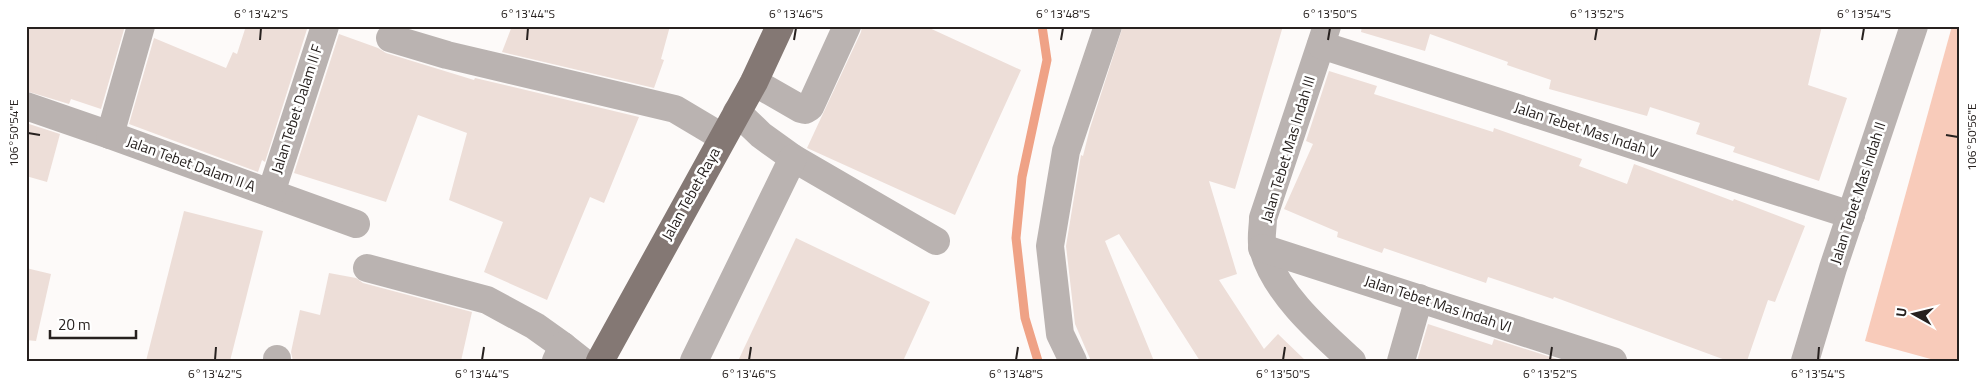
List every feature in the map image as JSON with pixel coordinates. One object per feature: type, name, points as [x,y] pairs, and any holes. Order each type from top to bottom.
[{"type":"main road","name":"Jalan Tebet Raya","points":[[600,361],[754,82],[777,28]]},
{"type":"street","points":[[110,134],[141,26]]},
{"type":"street","name":"Jalan Tebet Dalam II F","points":[[271,193],[325,26]]},
{"type":"street","points":[[754,82],[801,109],[805,110],[810,107],[847,26]]},
{"type":"street","points":[[1073,361],[1060,334],[1050,246],[1066,152],[1108,26]]},
{"type":"street","name":"Jalan Tebet Mas Indah II","points":[[1805,361],[1914,26]]},
{"type":"street","name":"Jalan Tebet Mas Indah V","points":[[1324,36],[1851,215]]},
{"type":"street","name":"Jalan Tebet Mas Indah III","points":[[1324,36],[1263,218],[1262,248],[1279,286],[1321,333],[1352,361]]},
{"type":"street","points":[[390,38],[447,55],[675,109],[722,137]]},
{"type":"street","name":"Jalan Tebet Dalam II A","points":[[26,106],[110,134],[356,224]]},
{"type":"street","points":[[737,112],[761,135],[794,158],[936,241]]},
{"type":"street","points":[[694,361],[794,158]]},
{"type":"street","name":"Jalan Tebet Mas Indah VI","points":[[1262,248],[1604,359]]},
{"type":"street","points":[[367,268],[487,300],[535,326],[567,356]]},
{"type":"street","points":[[1401,361],[1419,298]]},
{"type":"shaded area","points":[[1952,26],[1960,26],[1960,361],[1938,361],[1865,341]]},
{"type":"building","points":[[26,26],[125,26],[101,109],[71,99],[69,104],[26,91]]},
{"type":"building","points":[[246,26],[308,26],[265,162],[262,160],[258,172],[129,124],[154,38],[226,68],[233,52],[237,54]]},
{"type":"building","points":[[512,26],[670,26],[661,59],[664,60],[654,88],[502,52]]},
{"type":"building","points":[[862,26],[925,26],[1021,70],[955,215],[807,148],[861,32]]},
{"type":"building","points":[[1123,26],[1283,26],[1235,189],[1209,181],[1237,274],[1219,280],[1264,349],[1278,334],[1306,361],[1200,361],[1119,234],[1105,241],[1154,361],[1091,361],[1075,324],[1066,246],[1081,155],[1083,156],[1090,128]]},
{"type":"building","points":[[1362,26],[1822,26],[1808,85],[1847,98],[1819,181],[1733,152],[1735,147],[1696,134],[1700,123],[1650,107],[1647,116],[1549,89],[1551,80],[1507,65],[1508,62],[1430,34],[1425,51],[1361,32]]},
{"type":"building","points":[[339,34],[378,48],[386,53],[474,80],[475,78],[639,117],[604,203],[590,197],[547,300],[484,272],[503,222],[449,200],[467,133],[418,115],[386,202],[294,173]]},
{"type":"building","points":[[1329,71],[1377,86],[1374,94],[1493,132],[1494,128],[1582,159],[1579,166],[1627,184],[1634,164],[1805,226],[1775,302],[1768,300],[1747,361],[1728,361],[1554,297],[1553,299],[1488,277],[1486,283],[1384,248],[1382,253],[1337,237],[1338,232],[1284,209],[1313,144],[1306,141]]},
{"type":"building","points":[[26,123],[60,134],[47,182],[26,176]]},
{"type":"building","points":[[184,211],[263,231],[230,361],[146,361]]},
{"type":"building","points":[[796,238],[930,302],[903,361],[738,361]]},
{"type":"building","points":[[26,268],[51,274],[36,341],[26,340]]},
{"type":"building","points":[[329,273],[356,278],[363,283],[472,312],[461,361],[293,361],[291,352],[300,310],[320,315]]},
{"type":"building","points":[[1428,324],[1492,345],[1494,339],[1557,359],[1556,361],[1417,361]]},
{"type":"waterway","points":[[1038,361],[1025,318],[1016,238],[1022,177],[1047,60],[1042,26]]}]
